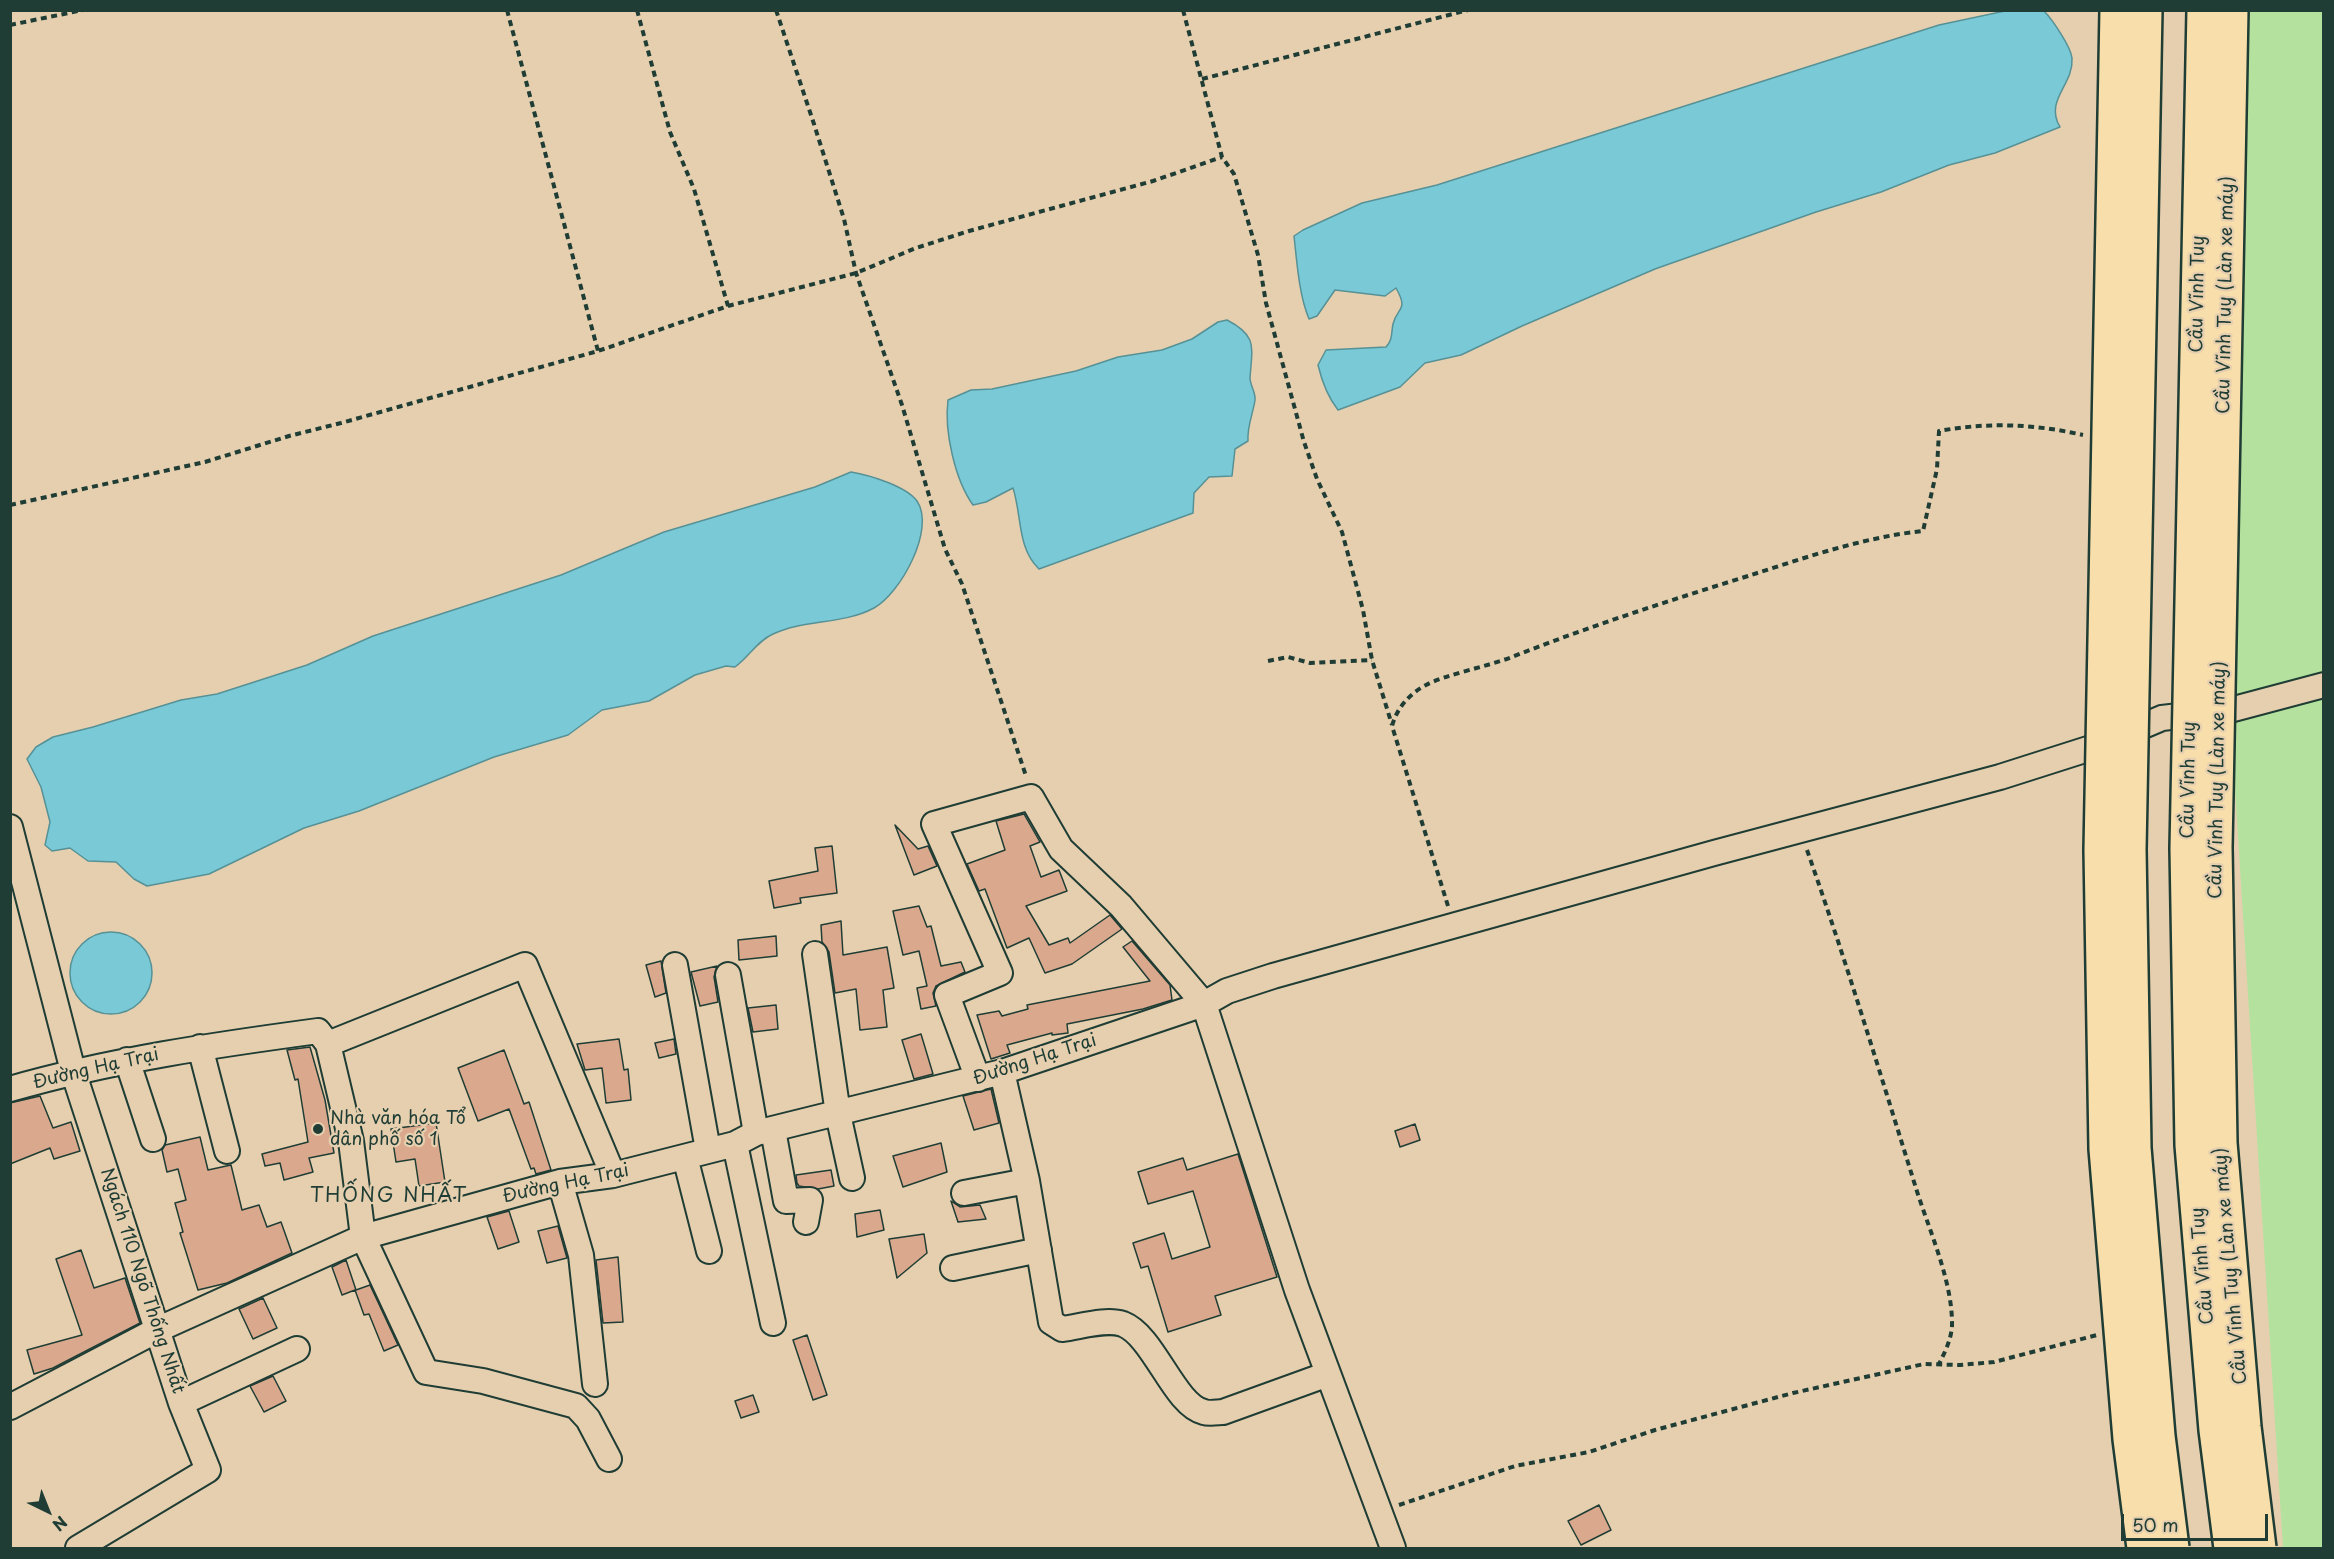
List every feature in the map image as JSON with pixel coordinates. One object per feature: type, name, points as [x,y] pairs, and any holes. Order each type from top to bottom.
[{"type":"highway","points":[[2117,10],[2101,850],[2106,1149],[2130,1439],[2144,1548]]},
{"type":"highway","points":[[2145,10],[2129,885],[2134,1148],[2158,1436],[2172,1548]]},
{"type":"highway","name":"Cầu Vĩnh Tuy","points":[[2204,10],[2187,848],[2192,1121],[2216,1430],[2231,1548]]},
{"type":"highway","name":"Cầu Vĩnh Tuy (Làn xe máy)","points":[[2232,10],[2216,847],[2220,1143],[2244,1427],[2259,1548]]},
{"type":"street","points":[[2109,10],[2098,439],[2092,499],[2090,1107],[2106,1332],[2131,1548]]},
{"type":"street","name":"Đường Hạ Trại","points":[[10,1407],[159,1329],[363,1237],[560,1182],[613,1175],[735,1144],[765,1131],[978,1079],[1204,1004],[1227,991],[1273,975],[2000,777],[2091,748],[2162,717],[2230,710],[2324,685]]},
{"type":"street","points":[[978,1079],[947,995],[1000,973],[934,824],[1031,797],[1061,849],[1121,906],[1204,1004],[1297,1290],[1393,1548]]},
{"type":"street","name":"Ngách 110 Ngõ Thống Nhất","points":[[10,826],[74,1071],[181,1403],[297,1349]]},
{"type":"street","points":[[815,954],[838,1114],[852,1178]]},
{"type":"street","points":[[609,1459],[588,1419],[576,1406],[483,1381],[426,1372],[363,1237],[351,1141],[328,1044],[525,965],[613,1175]]},
{"type":"street","points":[[675,965],[708,1150]]},
{"type":"street","points":[[728,975],[765,1131],[786,1201],[810,1200],[806,1222]]},
{"type":"street","name":"Đường Hạ Trại","points":[[10,1089],[74,1071],[200,1047],[318,1031],[328,1044]]},
{"type":"street","points":[[200,1047],[227,1151]]},
{"type":"street","points":[[127,1060],[153,1139]]},
{"type":"street","points":[[1002,1072],[1027,1181],[1051,1322],[1062,1329],[1121,1323],[1142,1340],[1191,1405],[1205,1412],[1223,1412],[1328,1374]]},
{"type":"street","points":[[735,1144],[773,1323]]},
{"type":"street","points":[[685,1157],[709,1251]]},
{"type":"street","points":[[964,1193],[1027,1181]]},
{"type":"street","points":[[560,1182],[581,1255],[595,1384]]},
{"type":"street","points":[[953,1268],[1039,1250]]},
{"type":"street","points":[[78,1548],[208,1470],[181,1403]]},
{"type":"path","points":[[10,25],[83,10]]},
{"type":"path","points":[[507,10],[598,351]]},
{"type":"path","points":[[637,10],[670,132],[694,189],[728,306]]},
{"type":"path","points":[[776,10],[844,219],[856,273],[902,405],[945,549],[962,584],[1031,797]]},
{"type":"path","points":[[1183,10],[1222,157],[1233,174],[1258,255],[1266,303],[1304,442],[1317,479],[1342,532],[1363,609],[1372,660],[1446,898],[1452,926]]},
{"type":"path","points":[[1202,80],[1468,10]]},
{"type":"path","points":[[10,505],[205,462],[289,436],[598,351],[728,306],[856,273],[948,238],[1154,181],[1222,157]]},
{"type":"path","points":[[1392,726],[1396,712],[1409,697],[1426,685],[1486,667],[1677,596],[1837,550],[1900,534],[1923,531],[1937,469],[1939,430],[2001,424],[2037,425],[2098,439]]},
{"type":"path","points":[[1268,661],[1288,657],[1310,663],[1372,660]]},
{"type":"path","points":[[1807,850],[1864,1018],[1936,1249],[1949,1299],[1952,1325],[1949,1343],[1939,1364]]},
{"type":"path","points":[[1378,1511],[1515,1467],[1589,1452],[1720,1412],[1924,1364],[1994,1362],[2106,1332]]},
{"type":"green space","points":[[2248,11],[2323,11],[2323,1548],[2283,1548],[2230,710]]},
{"type":"water","points":[[2005,11],[2044,11],[2056,26],[2071,53],[2069,76],[2055,109],[2060,127],[1995,153],[1949,165],[1881,192],[1816,212],[1655,269],[1461,355],[1425,363],[1400,387],[1338,410],[1331,399],[1318,365],[1326,350],[1386,347],[1391,339],[1393,324],[1402,301],[1396,288],[1385,296],[1335,290],[1317,316],[1309,319],[1297,268],[1294,236],[1303,230],[1362,203],[1437,185],[1939,25]]},
{"type":"water","points":[[1227,320],[1244,331],[1251,343],[1250,378],[1255,400],[1248,441],[1235,449],[1232,476],[1209,477],[1194,493],[1193,513],[1039,569],[1032,561],[1023,542],[1013,488],[986,502],[973,505],[961,482],[952,455],[949,440],[948,400],[971,390],[992,389],[1076,371],[1118,357],[1162,350],[1192,339],[1218,322]]},
{"type":"water","points":[[851,472],[877,479],[905,491],[917,501],[922,513],[919,543],[912,560],[894,589],[884,601],[874,608],[849,617],[785,629],[762,641],[735,667],[726,666],[695,675],[649,701],[602,710],[568,735],[494,757],[359,811],[304,828],[209,874],[147,886],[134,879],[116,862],[88,861],[70,848],[52,851],[45,845],[50,822],[41,787],[27,759],[36,747],[53,737],[181,700],[217,694],[307,665],[373,636],[561,575],[664,532],[815,487]]},
{"type":"water","points":[[111,932],[127,936],[140,944],[148,957],[152,973],[148,989],[140,1002],[127,1010],[111,1014],[95,1010],[82,1002],[74,989],[70,973],[74,957],[82,944],[95,936]]},
{"type":"building","points":[[1024,814],[1040,842],[1030,846],[1041,877],[1059,870],[1067,891],[1026,906],[1049,945],[1068,938],[1070,943],[1110,915],[1122,929],[1072,964],[1045,973],[1029,938],[1007,948],[985,889],[979,891],[967,864],[1005,850],[996,821]]},
{"type":"building","points":[[895,825],[918,849],[928,846],[937,866],[914,875]]},
{"type":"building","points":[[832,846],[837,893],[800,898],[801,903],[774,908],[769,881],[818,871],[815,848]]},
{"type":"building","points":[[919,906],[927,927],[931,926],[941,966],[961,962],[965,972],[936,986],[933,993],[936,1006],[921,1009],[917,988],[927,986],[919,951],[903,955],[893,911]]},
{"type":"building","points":[[841,921],[843,955],[887,947],[894,988],[883,990],[887,1027],[860,1030],[856,989],[835,993],[829,952],[822,942],[821,925]]},
{"type":"building","points":[[776,936],[777,956],[739,960],[738,940]]},
{"type":"building","points":[[1132,941],[1170,985],[1172,1000],[1143,1009],[1067,1024],[1068,1033],[1052,1035],[1052,1033],[1007,1045],[1010,1053],[991,1059],[977,1015],[999,1011],[1002,1016],[1028,1009],[1027,1005],[1150,981],[1123,947]]},
{"type":"building","points":[[661,961],[666,993],[655,997],[646,965]]},
{"type":"building","points":[[717,966],[714,977],[718,1002],[700,1006],[691,972]]},
{"type":"building","points":[[776,1005],[778,1029],[753,1032],[748,1008]]},
{"type":"building","points":[[921,1034],[933,1074],[914,1079],[902,1040]]},
{"type":"building","points":[[619,1039],[624,1070],[628,1069],[631,1100],[606,1103],[602,1068],[585,1070],[577,1044]]},
{"type":"building","points":[[674,1039],[676,1054],[659,1058],[655,1043]]},
{"type":"building","points":[[310,1047],[325,1100],[334,1153],[309,1158],[313,1172],[284,1180],[280,1163],[265,1166],[262,1154],[308,1142],[298,1079],[295,1080],[287,1050]]},
{"type":"building","points":[[504,1050],[524,1104],[529,1102],[551,1170],[536,1174],[534,1168],[531,1169],[509,1109],[478,1121],[458,1068]]},
{"type":"building","points":[[991,1089],[999,1123],[974,1130],[963,1096]]},
{"type":"building","points":[[40,1096],[53,1128],[71,1122],[80,1151],[54,1159],[50,1148],[10,1164],[10,1103]]},
{"type":"building","points":[[436,1123],[445,1182],[419,1186],[415,1159],[396,1162],[391,1129]]},
{"type":"building","points":[[1415,1124],[1420,1140],[1400,1147],[1395,1131]]},
{"type":"building","points":[[200,1137],[208,1170],[231,1165],[242,1210],[259,1205],[267,1227],[281,1222],[292,1253],[227,1283],[198,1290],[180,1233],[183,1232],[175,1203],[186,1200],[178,1169],[167,1172],[162,1150],[165,1145]]},
{"type":"building","points":[[941,1143],[947,1172],[903,1187],[893,1156]]},
{"type":"building","points":[[1238,1154],[1277,1277],[1215,1296],[1221,1315],[1168,1332],[1148,1266],[1141,1268],[1133,1243],[1164,1233],[1172,1259],[1210,1247],[1193,1191],[1148,1204],[1138,1172],[1183,1158],[1187,1170]]},
{"type":"building","points":[[831,1170],[834,1186],[818,1189],[799,1186],[797,1183],[796,1175]]},
{"type":"building","points":[[951,1201],[960,1207],[980,1205],[986,1219],[958,1222]]},
{"type":"building","points":[[880,1210],[884,1230],[857,1237],[855,1214]]},
{"type":"building","points":[[509,1211],[519,1242],[498,1249],[487,1217]]},
{"type":"building","points":[[558,1226],[567,1258],[547,1263],[538,1231]]},
{"type":"building","points":[[924,1234],[927,1253],[897,1278],[889,1239]]},
{"type":"building","points":[[81,1250],[94,1288],[125,1278],[140,1323],[53,1368],[34,1374],[27,1350],[82,1335],[56,1259]]},
{"type":"building","points":[[618,1257],[623,1322],[603,1323],[596,1260]]},
{"type":"building","points":[[346,1260],[356,1290],[370,1285],[398,1345],[384,1351],[369,1314],[364,1315],[355,1290],[342,1295],[332,1267]]},
{"type":"building","points":[[263,1298],[277,1328],[253,1339],[239,1309]]},
{"type":"building","points":[[807,1335],[827,1395],[813,1400],[793,1340]]},
{"type":"building","points":[[273,1376],[286,1401],[264,1412],[250,1386]]},
{"type":"building","points":[[753,1395],[759,1412],[741,1418],[735,1401]]},
{"type":"building","points":[[1599,1505],[1611,1530],[1581,1545],[1568,1521]]},
{"type":"place","name":"Nhà văn hóa Tổ dân phố số 1","points":[[318,1129]]},
{"type":"district","name":"THỐNG NHẤT","points":[[389,1196]]}]
